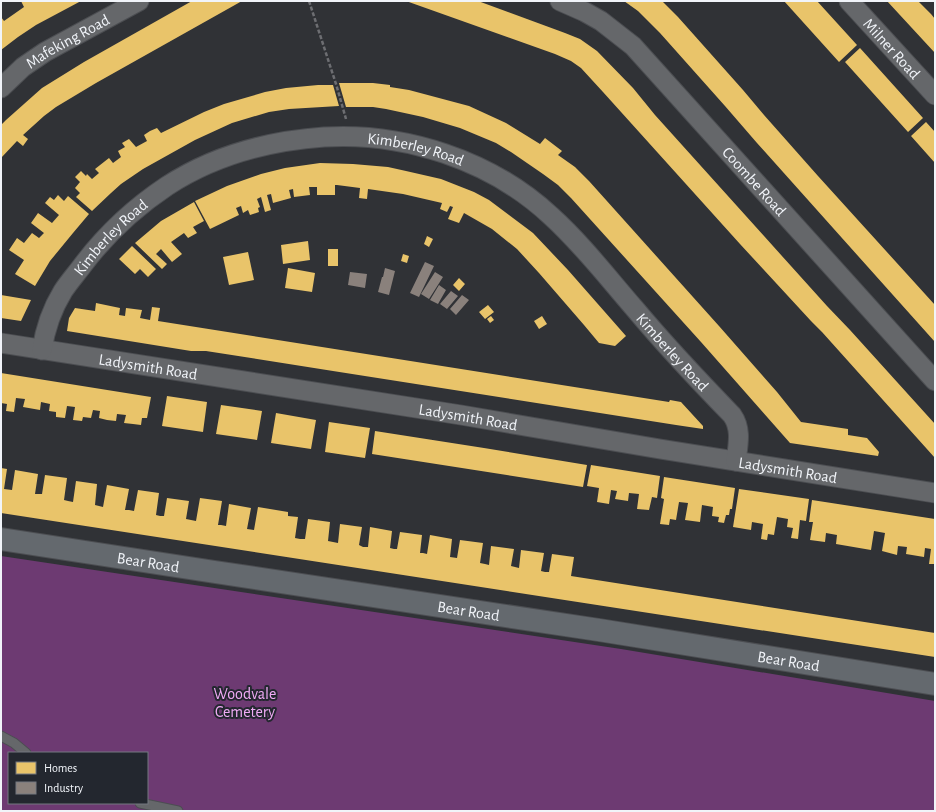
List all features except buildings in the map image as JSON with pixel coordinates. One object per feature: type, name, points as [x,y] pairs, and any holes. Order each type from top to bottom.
[{"type":"street","name":"Mafeking Road","points":[[1,88],[23,67],[45,52],[139,1]]},
{"type":"street","name":"Coombe Road","points":[[560,1],[601,21],[633,46],[935,381]]},
{"type":"street","name":"Milner Road","points":[[849,1],[935,96]]},
{"type":"street","name":"Kimberley Road","points":[[42,350],[48,325],[56,304],[65,289],[102,240],[136,208],[155,194],[189,173],[219,159],[253,148],[279,142],[346,137],[398,142],[423,147],[488,172],[515,187],[550,214],[568,232],[697,379],[732,415],[736,421],[738,430],[736,461]]},
{"type":"street","name":"Ladysmith Road","points":[[1,343],[475,417],[935,493]]},
{"type":"street","name":"Bear Road","points":[[1,539],[599,630],[935,684]]},
{"type":"lane","points":[[1,736],[14,743],[25,752]]},
{"type":"lane","points":[[145,804],[178,811]]},
{"type":"path","points":[[309,1],[346,119],[346,137]]},
{"type":"green space","name":"Woodvale Cemetery","points":[[1,556],[621,649],[935,701],[935,811],[1,811]]}]
